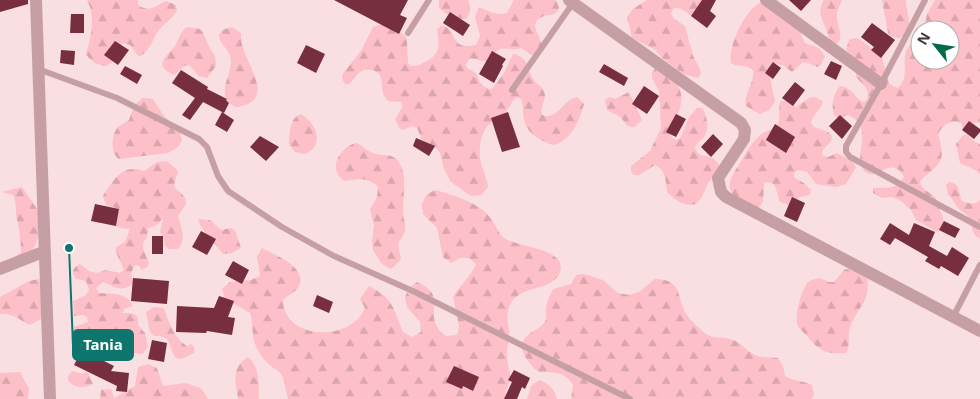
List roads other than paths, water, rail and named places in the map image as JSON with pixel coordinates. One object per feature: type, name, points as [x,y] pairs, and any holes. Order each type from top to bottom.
[{"type":"street","points":[[36,0],[43,252],[50,399]]},
{"type":"street","points":[[573,1],[741,123],[745,130],[744,138],[718,178],[721,192],[726,198],[980,331]]},
{"type":"street","points":[[772,1],[881,84]]},
{"type":"street","points":[[0,269],[43,252]]},
{"type":"lane","points":[[408,33],[429,0]]},
{"type":"lane","points":[[925,0],[846,146],[846,152],[850,157],[980,226]]},
{"type":"lane","points":[[512,90],[573,1]]},
{"type":"lane","points":[[38,69],[117,98],[199,139],[207,147],[218,176],[228,191],[282,227],[334,256],[415,292],[630,399]]},
{"type":"lane","points":[[953,316],[980,265]]},
{"type":"place","name":"Tania","points":[[69,248]]}]
